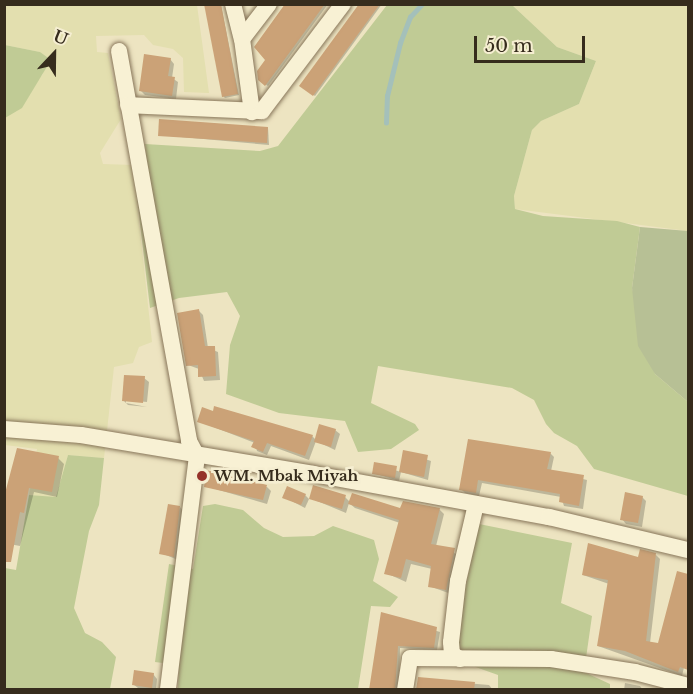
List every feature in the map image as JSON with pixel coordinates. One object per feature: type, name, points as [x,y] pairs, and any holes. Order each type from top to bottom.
[{"type":"street","points":[[233,4],[242,39],[252,112]]},
{"type":"street","points":[[242,39],[269,4]]},
{"type":"street","points":[[128,105],[252,112],[269,106],[343,4]]},
{"type":"street","points":[[119,51],[189,441],[197,456],[168,690]]},
{"type":"street","points":[[4,429],[81,435],[549,516],[688,550]]},
{"type":"street","points":[[460,659],[452,654],[451,642],[458,581],[476,504]]},
{"type":"street","points":[[405,690],[410,658],[551,659],[635,672],[688,686]]},
{"type":"shaded area","points":[[4,5],[197,5],[209,93],[184,92],[183,58],[173,49],[153,45],[144,35],[96,36],[97,52],[108,53],[121,119],[100,153],[103,164],[133,165],[152,342],[139,347],[133,363],[114,367],[104,458],[68,455],[56,498],[29,495],[37,449],[5,445],[5,118],[43,74],[40,52],[5,45]]},
{"type":"shaded area","points":[[512,5],[688,5],[688,231],[515,209],[514,196],[532,130],[541,121],[579,104],[596,61],[557,47]]},
{"type":"green space","points":[[387,5],[512,5],[557,47],[596,61],[579,104],[541,121],[532,130],[514,196],[515,209],[543,216],[617,221],[640,227],[632,288],[655,374],[688,402],[688,496],[594,469],[577,446],[554,433],[546,424],[534,400],[512,388],[378,366],[371,403],[415,424],[419,430],[391,449],[358,452],[345,421],[279,413],[226,394],[230,345],[240,316],[227,292],[179,298],[150,308],[133,165],[147,166],[145,144],[260,151],[278,146]]},
{"type":"green space","points":[[5,45],[40,52],[51,60],[22,108],[5,118]]},
{"type":"green space","points":[[640,227],[688,231],[688,402],[655,374],[638,346],[632,288]]},
{"type":"green space","points":[[68,455],[104,458],[99,505],[89,531],[74,608],[85,633],[102,642],[116,657],[110,689],[5,689],[5,568],[16,570],[29,495],[56,497]]},
{"type":"green space","points":[[215,504],[243,510],[264,528],[283,537],[314,536],[333,526],[374,540],[379,559],[373,581],[398,597],[390,607],[371,606],[358,689],[178,689],[179,665],[155,662],[169,564],[193,569],[203,506]]},
{"type":"green space","points":[[479,524],[572,543],[561,603],[592,616],[584,672],[610,684],[610,689],[498,689],[498,675],[470,665],[458,647],[463,598]]},
{"type":"building","points":[[204,4],[221,4],[238,94],[222,97]]},
{"type":"building","points":[[285,4],[325,4],[265,86],[258,80],[257,71],[265,60],[254,47]]},
{"type":"building","points":[[359,4],[380,4],[313,96],[299,86]]},
{"type":"building","points":[[144,54],[171,58],[168,76],[175,77],[172,96],[139,91]]},
{"type":"building","points":[[159,119],[268,127],[267,143],[158,136]]},
{"type":"building","points":[[199,309],[205,346],[215,346],[216,376],[198,377],[198,365],[186,366],[177,313]]},
{"type":"building","points":[[124,375],[145,376],[143,403],[122,401]]},
{"type":"building","points":[[214,406],[313,435],[305,456],[267,443],[263,452],[251,447],[254,441],[197,422],[202,407],[213,411]]},
{"type":"building","points":[[319,424],[336,429],[331,447],[314,442]]},
{"type":"building","points":[[468,439],[551,452],[547,469],[584,475],[579,506],[559,502],[560,494],[478,480],[476,493],[459,490]]},
{"type":"building","points":[[17,448],[59,456],[52,492],[29,488],[24,513],[20,512],[11,562],[4,562],[4,497]]},
{"type":"building","points":[[403,450],[428,455],[424,477],[399,472]]},
{"type":"building","points":[[374,462],[397,466],[395,478],[372,474]]},
{"type":"building","points":[[206,470],[267,485],[263,500],[204,487]]},
{"type":"building","points":[[313,485],[346,495],[342,509],[309,499]]},
{"type":"building","points":[[287,486],[306,494],[301,505],[282,498]]},
{"type":"building","points":[[625,492],[643,496],[638,523],[620,520]]},
{"type":"building","points":[[352,493],[400,508],[403,501],[440,508],[431,544],[455,548],[446,590],[428,587],[431,566],[406,559],[401,578],[384,574],[399,520],[348,504]]},
{"type":"building","points":[[168,504],[180,506],[174,557],[159,554]]},
{"type":"building","points":[[588,543],[638,557],[640,549],[656,553],[646,641],[658,643],[677,571],[688,574],[688,670],[680,667],[678,672],[625,651],[597,646],[608,580],[582,575]]},
{"type":"building","points":[[381,612],[437,627],[434,648],[398,646],[395,690],[369,690]]},
{"type":"building","points":[[134,670],[154,673],[152,688],[132,685]]},
{"type":"building","points":[[418,677],[475,682],[474,690],[416,690]]},
{"type":"waterway","points":[[386,123],[387,96],[400,43],[410,17],[422,4]]},
{"type":"place","name":"WM. Mbak Miyah","points":[[202,476]]}]
